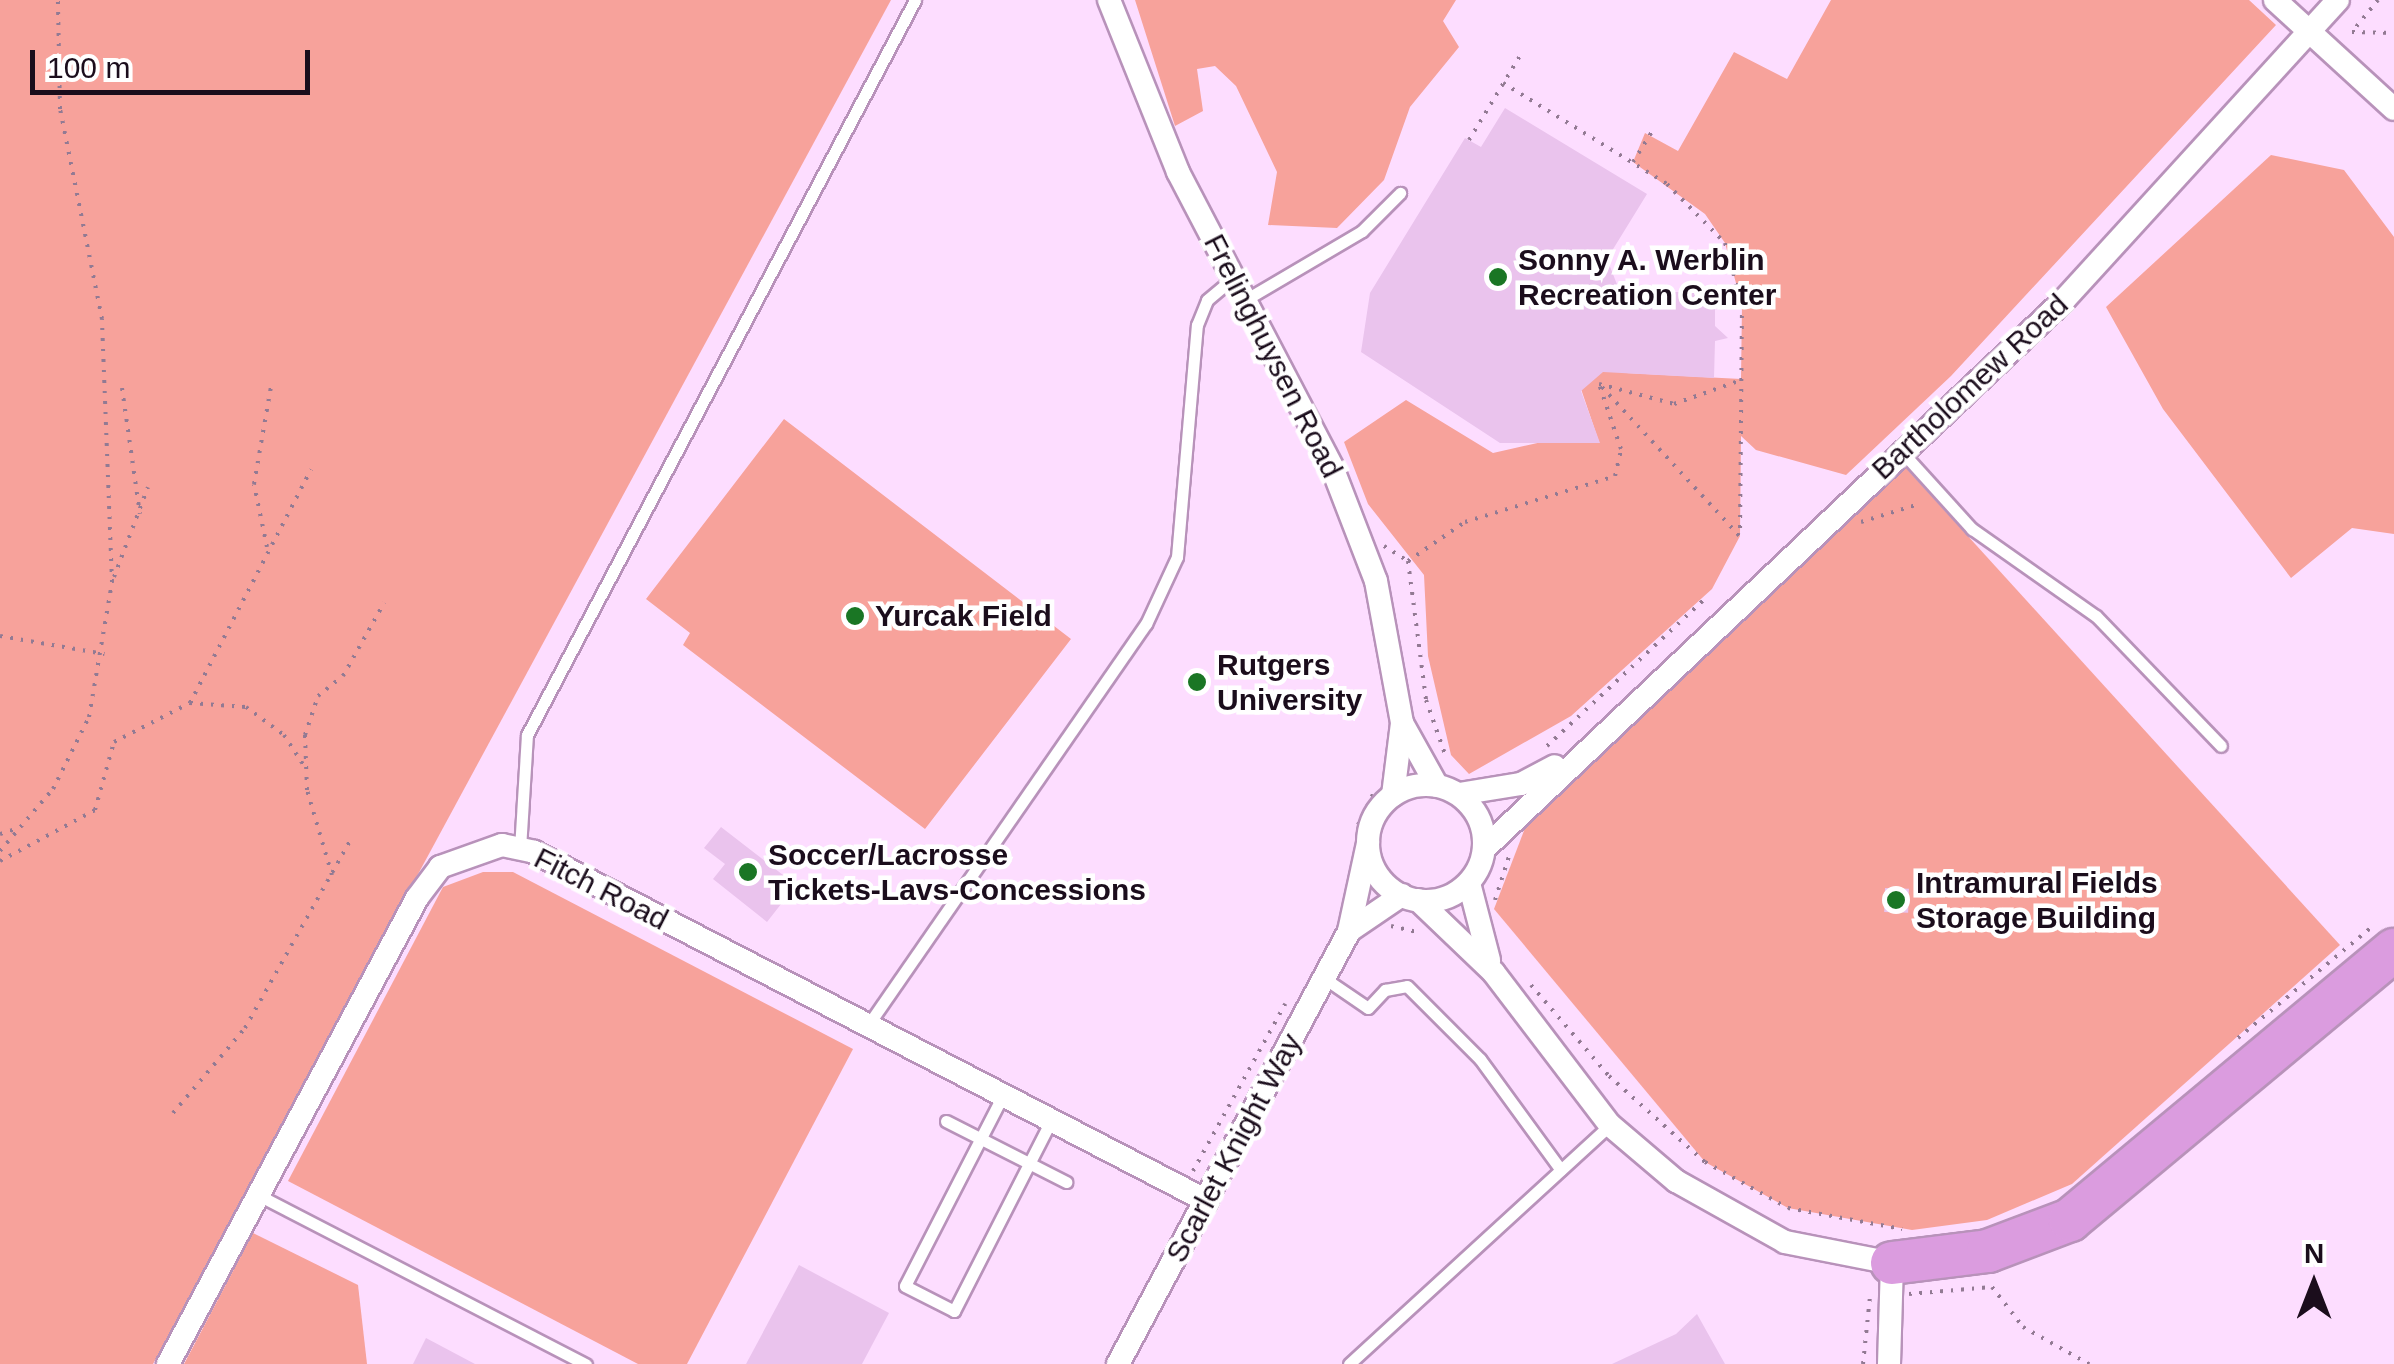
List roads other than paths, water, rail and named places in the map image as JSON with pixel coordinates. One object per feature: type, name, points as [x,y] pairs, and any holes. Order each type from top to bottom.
[{"type":"highway","points":[[1902,1246],[2014,1244],[2097,1203],[2387,947]]},
{"type":"street","name":"Frelinghuysen Road","points":[[1109,0],[1170,154],[1332,467],[1376,581],[1402,723],[1384,792]]},
{"type":"street","points":[[2276,0],[2316,32],[2394,109]]},
{"type":"street","name":"Bartholomew Road","points":[[1469,882],[1485,848],[1580,750],[2064,300],[2316,32],[2338,0]]},
{"type":"street","name":"Frelinghuysen Road","points":[[1402,723],[1481,820],[1485,848]]},
{"type":"street","name":"Bartholomew Road","points":[[1384,792],[1449,783],[1521,784],[1580,750]]},
{"type":"street","points":[[1349,931],[1362,839],[1384,792]]},
{"type":"street","points":[[1362,839],[1377,874],[1494,972],[1610,1125],[1744,1225],[1828,1254],[1902,1246],[1889,1364]]},
{"type":"street","name":"Fitch Road","points":[[168,1364],[440,867],[478,850],[520,849],[1208,1201]]},
{"type":"street","points":[[1349,931],[1410,898],[1469,882],[1494,972]]},
{"type":"street","name":"Scarlet Knight Way","points":[[1118,1364],[1349,931]]},
{"type":"lane","points":[[520,849],[528,735],[915,0]]},
{"type":"lane","points":[[1245,300],[1362,231],[1400,193]]},
{"type":"lane","points":[[868,1026],[1146,624],[1177,557],[1198,325],[1207,300],[1234,278]]},
{"type":"lane","points":[[1902,452],[1972,529],[2096,616],[2221,746]]},
{"type":"lane","points":[[1324,978],[1368,1008],[1385,990],[1408,986],[1480,1059],[1561,1170]]},
{"type":"lane","points":[[1002,1097],[905,1286],[954,1311],[1051,1122]]},
{"type":"lane","points":[[946,1120],[1066,1182]]},
{"type":"lane","points":[[1349,1364],[1610,1125]]},
{"type":"lane","points":[[258,1194],[586,1364]]},
{"type":"place","name":"Sonny A. Werblin Recreation Center","points":[[1498,277]]},
{"type":"place","name":"Yurcak Field","points":[[855,616]]},
{"type":"place","name":"Rutgers University","points":[[1197,682]]},
{"type":"place","name":"Soccer/Lacrosse Tickets-Lavs-Concessions","points":[[748,872]]},
{"type":"place","name":"Intramural Fields Storage Building","points":[[1896,900]]}]
